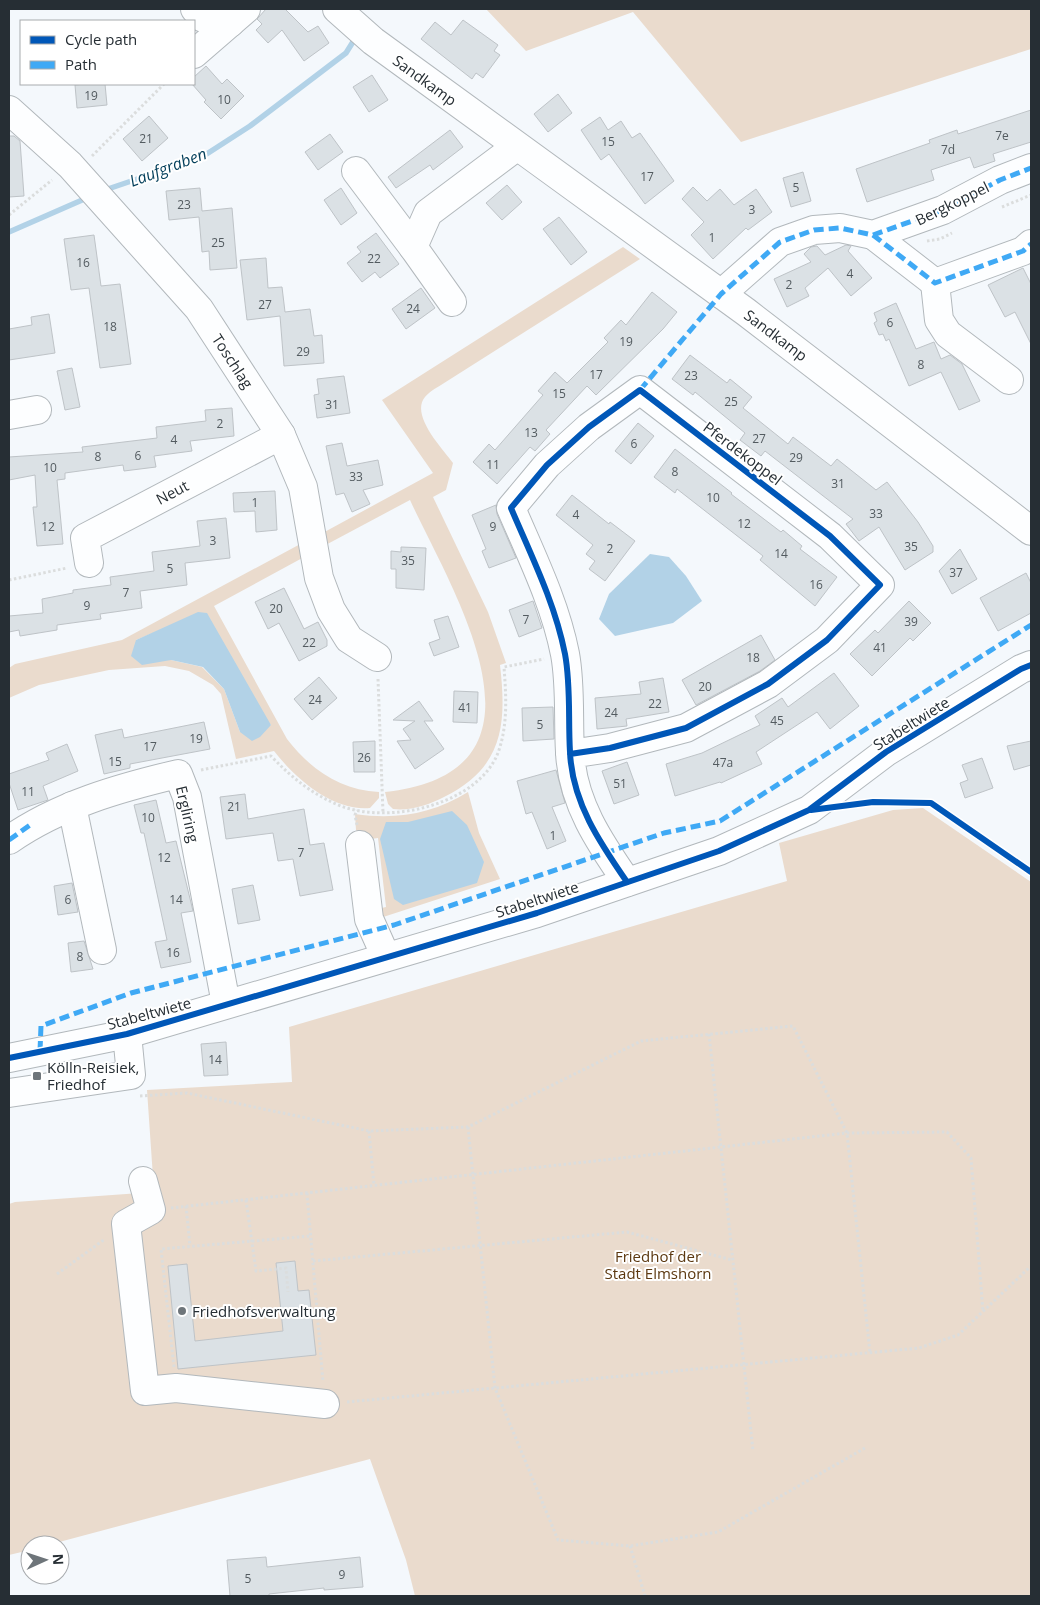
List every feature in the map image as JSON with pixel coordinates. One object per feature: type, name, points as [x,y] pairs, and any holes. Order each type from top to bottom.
[{"type":"street","points":[[195,9],[203,18],[238,16]]},
{"type":"street","name":"Sandkamp","points":[[337,9],[372,41],[721,294],[1031,531]]},
{"type":"street","points":[[195,53],[238,16]]},
{"type":"street","name":"Toschlag","points":[[9,110],[84,181],[199,309],[281,435],[303,487],[319,578],[331,610],[349,639],[377,657]]},
{"type":"street","points":[[413,247],[428,213],[516,147]]},
{"type":"street","name":"Bergkoppel","points":[[873,235],[935,213],[1000,180],[1031,168]]},
{"type":"street","points":[[356,171],[452,302]]},
{"type":"street","points":[[721,294],[780,242],[814,230],[840,228],[873,235],[935,283],[939,320],[948,334],[1010,380]]},
{"type":"street","points":[[935,283],[1029,251]]},
{"type":"street","name":"Pferdekoppel","points":[[570,754],[610,748],[686,728],[768,684],[827,640],[880,585],[830,536],[640,390],[589,427],[547,465],[511,508],[557,621],[565,655],[570,703],[570,754],[574,783],[586,818],[627,882]]},
{"type":"street","points":[[9,415],[37,410]]},
{"type":"street","name":"Neut","points":[[89,563],[85,538],[281,435]]},
{"type":"street","name":"Stabeltwiete","points":[[9,1058],[126,1034],[537,913],[719,851],[809,810],[886,752],[1021,669],[1031,665]]},
{"type":"street","name":"Ergliring","points":[[9,840],[30,825],[72,806],[132,785],[178,774],[187,797],[226,1004]]},
{"type":"street","points":[[72,806],[102,950]]},
{"type":"street","points":[[360,845],[366,907],[369,919],[386,957]]},
{"type":"street","points":[[9,1093],[131,1075],[126,1034]]},
{"type":"street","points":[[143,1182],[151,1210],[126,1224],[145,1391],[176,1388],[325,1404]]},
{"type":"path","points":[[9,215],[84,181],[163,85]]},
{"type":"path","points":[[9,580],[89,563]]},
{"type":"path","points":[[178,774],[271,756],[293,779],[316,795],[344,807],[383,813],[398,813],[434,806],[461,792],[485,774],[499,751],[504,724],[504,666],[565,655]]},
{"type":"path","points":[[377,657],[383,813]]},
{"type":"path","points":[[134,1096],[187,1093],[369,1131],[468,1127],[641,1041],[793,1026],[847,1133],[870,1353]]},
{"type":"path","points":[[709,1034],[742,1365],[753,1451]]},
{"type":"path","points":[[468,1127],[495,1388],[558,1540],[630,1546],[718,1532],[865,1448]]},
{"type":"path","points":[[369,1131],[374,1186]]},
{"type":"path","points":[[151,1210],[847,1133],[947,1132],[971,1158],[983,1312]]},
{"type":"path","points":[[308,1193],[325,1404],[920,1348],[958,1334],[1031,1266]]},
{"type":"path","points":[[246,1200],[256,1272],[286,1268],[288,1292]]},
{"type":"path","points":[[186,1206],[190,1246]]},
{"type":"path","points":[[57,1274],[126,1224]]},
{"type":"path","points":[[313,1261],[480,1244],[627,1232],[732,1260]]},
{"type":"path","points":[[176,1388],[161,1249],[311,1236]]},
{"type":"path","points":[[630,1546],[645,1596]]},
{"type":"green space","points":[[486,9],[1031,9],[1031,49],[741,142],[633,12],[526,51]]},
{"type":"green space","points":[[623,247],[640,259],[428,393],[421,404],[424,422],[453,463],[446,490],[433,497],[488,612],[506,663],[500,665],[502,707],[497,743],[479,773],[464,785],[432,803],[413,808],[393,809],[388,804],[385,792],[440,778],[472,751],[485,715],[482,673],[469,628],[450,582],[410,500],[320,548],[319,535],[433,473],[382,400]]},
{"type":"green space","points":[[304,542],[306,556],[214,606],[287,739],[296,750],[327,776],[351,787],[379,792],[379,798],[370,808],[356,808],[329,799],[304,782],[274,751],[236,759],[221,694],[213,685],[189,671],[165,666],[109,670],[39,685],[9,698],[9,668],[15,664],[122,640]],"holes":[[[167,627],[271,725],[240,732],[224,689],[202,667],[171,660],[136,640]]]},
{"type":"green space","points":[[468,792],[479,833],[500,879],[374,920],[373,910],[386,907],[378,838],[364,840],[356,830],[355,814],[385,816],[414,814],[441,806]]},
{"type":"green space","name":"Friedhof der Stadt Elmshorn","points":[[923,808],[1031,882],[1031,1596],[415,1596],[406,1560],[370,1459],[70,1539],[70,1535],[20,1535],[20,1552],[9,1555],[9,1204],[154,1192],[147,1090],[292,1082],[289,1027],[787,881],[779,843],[893,810]]},
{"type":"water","points":[[650,554],[669,557],[686,576],[702,601],[673,623],[615,636],[599,619],[609,594]]},
{"type":"water","points":[[198,612],[207,613],[271,725],[260,737],[252,741],[240,732],[224,689],[203,667],[171,660],[142,665],[131,656],[136,640]]},
{"type":"water","points":[[452,811],[467,825],[484,862],[477,883],[403,905],[394,899],[380,839],[386,822],[408,822]]},
{"type":"building","points":[[266,9],[285,9],[308,32],[318,26],[329,43],[304,61],[282,30],[268,43],[256,30],[262,24],[257,19]]},
{"type":"building","points":[[463,20],[498,45],[494,51],[500,55],[483,78],[476,73],[472,79],[421,39],[435,22],[451,35]]},
{"type":"building","points":[[206,66],[222,84],[227,79],[244,96],[221,119],[204,102],[206,100],[193,85],[195,85],[195,76]]},
{"type":"building","points":[[372,75],[388,100],[369,112],[353,87]]},
{"type":"building","points":[[75,85],[105,85],[107,105],[77,108]]},
{"type":"building","points":[[558,94],[572,113],[548,132],[534,114]]},
{"type":"building","points":[[1031,110],[1031,142],[993,154],[995,161],[974,168],[970,157],[931,170],[934,180],[867,202],[856,169],[930,143],[929,140],[957,130],[958,134]]},
{"type":"building","points":[[149,116],[168,138],[142,161],[123,139]]},
{"type":"building","points":[[600,117],[608,130],[621,121],[632,138],[640,133],[674,181],[645,204],[609,154],[601,160],[581,130]]},
{"type":"building","points":[[450,130],[463,147],[433,170],[430,165],[396,188],[388,177]]},
{"type":"building","points":[[330,134],[343,152],[318,170],[305,152]]},
{"type":"building","points":[[9,136],[14,136],[20,141],[24,196],[9,197]]},
{"type":"building","points":[[803,172],[811,201],[791,207],[783,178]]},
{"type":"building","points":[[507,185],[522,202],[502,220],[486,203]]},
{"type":"building","points":[[693,187],[707,201],[720,189],[734,205],[756,189],[772,212],[748,230],[746,228],[713,259],[691,235],[704,222],[682,199]]},
{"type":"building","points":[[200,188],[202,211],[232,208],[237,268],[210,270],[209,251],[202,252],[199,217],[169,220],[166,191]]},
{"type":"building","points":[[341,188],[357,213],[341,225],[324,200]]},
{"type":"building","points":[[559,217],[587,252],[571,265],[543,229]]},
{"type":"building","points":[[376,233],[399,264],[380,278],[375,272],[362,282],[347,263],[361,252],[357,247]]},
{"type":"building","points":[[94,235],[101,286],[120,284],[131,364],[100,368],[89,288],[71,290],[64,239]]},
{"type":"building","points":[[846,245],[851,246],[848,251],[872,278],[851,296],[828,268],[805,288],[809,296],[787,307],[774,279],[811,262],[804,254],[811,247],[817,246],[825,255]]},
{"type":"building","points":[[266,258],[268,288],[282,287],[285,312],[310,309],[314,336],[322,335],[324,363],[284,366],[280,316],[247,320],[240,260]]},
{"type":"building","points":[[1023,268],[1031,284],[1031,344],[1015,312],[1005,317],[988,285]]},
{"type":"building","points":[[421,288],[435,308],[406,329],[392,309]]},
{"type":"building","points":[[652,292],[677,312],[663,329],[596,395],[587,386],[546,430],[550,434],[535,451],[530,447],[497,484],[473,462],[489,444],[495,450],[543,395],[538,391],[555,372],[567,383],[608,342],[604,338],[621,320],[626,325]]},
{"type":"building","points":[[896,303],[916,349],[934,342],[941,359],[950,355],[962,364],[980,401],[959,410],[941,372],[909,386],[889,339],[886,341],[883,334],[879,335],[874,323],[877,321],[874,313]]},
{"type":"building","points":[[49,314],[55,353],[9,360],[9,329],[32,325],[31,317]]},
{"type":"building","points":[[690,355],[727,383],[730,379],[752,397],[743,408],[788,444],[793,437],[831,466],[837,459],[876,490],[887,482],[918,522],[933,546],[933,552],[905,570],[879,527],[859,541],[846,524],[853,519],[765,451],[761,456],[740,440],[745,433],[695,392],[693,395],[672,379]]},
{"type":"building","points":[[72,368],[80,407],[65,410],[57,371]]},
{"type":"building","points":[[344,376],[350,413],[317,418],[314,395],[319,394],[317,379]]},
{"type":"building","points":[[232,408],[234,436],[190,441],[192,451],[154,456],[156,467],[124,471],[123,465],[65,473],[65,479],[57,480],[63,544],[37,546],[33,507],[37,507],[35,475],[9,480],[9,457],[83,452],[82,447],[157,438],[156,427],[206,421],[205,410]]},
{"type":"building","points":[[638,423],[654,436],[631,464],[615,451]]},
{"type":"building","points":[[342,443],[347,466],[378,460],[383,485],[363,490],[370,504],[352,512],[344,493],[336,495],[326,446]]},
{"type":"building","points":[[675,449],[781,532],[783,530],[802,546],[800,549],[837,577],[815,606],[760,560],[763,556],[677,489],[675,493],[654,477]]},
{"type":"building","points":[[275,491],[277,530],[256,532],[255,511],[234,512],[233,493]]},
{"type":"building","points":[[572,495],[609,524],[610,522],[635,541],[605,581],[589,569],[595,561],[586,554],[593,545],[556,515]]},
{"type":"building","points":[[496,505],[497,514],[516,558],[489,568],[482,551],[486,549],[472,515]]},
{"type":"building","points":[[226,518],[230,558],[185,563],[187,585],[140,591],[142,608],[100,614],[101,619],[57,625],[57,630],[20,636],[19,630],[9,632],[9,616],[43,613],[42,599],[73,593],[73,590],[111,585],[110,577],[154,571],[152,552],[200,546],[197,521]]},
{"type":"building","points":[[401,547],[426,548],[424,590],[396,588],[396,569],[391,569],[391,551],[401,552]]},
{"type":"building","points":[[960,549],[977,579],[952,594],[939,571]]},
{"type":"building","points":[[1026,573],[1031,583],[1031,613],[998,631],[980,598]]},
{"type":"building","points":[[284,588],[304,629],[318,622],[327,640],[327,646],[299,661],[279,623],[268,629],[255,602]]},
{"type":"building","points":[[533,601],[542,628],[519,637],[509,610]]},
{"type":"building","points":[[909,601],[931,623],[913,641],[910,638],[872,676],[850,654],[875,630],[878,633]]},
{"type":"building","points":[[448,616],[459,647],[434,656],[429,643],[440,639],[434,620]]},
{"type":"building","points":[[761,635],[775,660],[760,671],[696,705],[682,680]]},
{"type":"building","points":[[834,673],[859,706],[830,729],[817,712],[756,752],[762,764],[721,783],[675,796],[666,764],[702,753],[760,725],[755,716],[782,698],[788,707]]},
{"type":"building","points":[[319,677],[337,698],[312,720],[294,699]]},
{"type":"building","points":[[663,678],[669,712],[626,719],[627,726],[597,729],[595,698],[641,694],[639,682]]},
{"type":"building","points":[[454,691],[478,692],[477,723],[453,722]]},
{"type":"building","points":[[419,701],[433,721],[424,721],[444,749],[415,769],[397,741],[411,740],[403,729],[415,721],[393,720]]},
{"type":"building","points":[[553,707],[554,739],[523,741],[522,708]]},
{"type":"building","points":[[204,722],[210,749],[130,764],[130,768],[104,774],[95,735],[122,729],[124,738]]},
{"type":"building","points":[[375,741],[375,772],[354,772],[353,742]]},
{"type":"building","points":[[1031,741],[1031,765],[1014,770],[1007,746]]},
{"type":"building","points":[[67,744],[78,771],[43,786],[48,800],[18,810],[9,783],[9,774],[49,760],[46,753]]},
{"type":"building","points":[[982,758],[993,788],[965,798],[960,783],[968,780],[962,765]]},
{"type":"building","points":[[627,762],[639,795],[614,804],[602,771]]},
{"type":"building","points":[[556,770],[565,803],[552,807],[566,841],[547,849],[532,812],[526,814],[517,781]]},
{"type":"building","points":[[245,794],[248,819],[304,809],[310,845],[324,843],[333,890],[300,896],[293,859],[278,861],[273,833],[226,839],[220,797]]},
{"type":"building","points":[[156,800],[166,843],[176,841],[193,911],[181,913],[191,962],[161,968],[155,942],[167,940],[144,833],[141,833],[134,805]]},
{"type":"building","points":[[72,883],[78,912],[58,915],[54,886]]},
{"type":"building","points":[[253,885],[260,920],[238,924],[232,889]]},
{"type":"building","points":[[84,941],[93,969],[71,972],[68,943]]},
{"type":"building","points":[[226,1042],[228,1075],[204,1076],[201,1044]]},
{"type":"building","name":"Friedhofsverwaltung","points":[[295,1261],[298,1291],[309,1290],[316,1355],[178,1369],[168,1266],[187,1264],[195,1341],[283,1331],[276,1263]]},
{"type":"building","points":[[266,1557],[267,1567],[360,1557],[363,1587],[324,1590],[324,1588],[269,1594],[269,1596],[230,1596],[227,1560]]},
{"type":"waterway","name":"Laufgraben","points":[[102,191],[202,157],[250,126],[346,53],[356,37]]},
{"type":"waterway","name":"Laufgraben","points":[[9,232],[89,197]]},
{"type":"marked path","points":[[640,390],[721,294],[780,242],[814,230],[840,228],[873,235],[943,210],[1000,180],[1031,168]]},
{"type":"marked path","points":[[873,235],[935,283],[1023,251],[1031,244]]},
{"type":"marked path","points":[[40,1051],[41,1026],[131,993],[394,925],[664,833],[720,821],[1031,625]]},
{"type":"marked path","points":[[9,840],[30,825]]},
{"type":"cycle path","points":[[570,754],[610,748],[686,728],[768,684],[827,640],[880,585],[830,536],[640,390],[589,427],[547,465],[511,508],[542,580],[561,635],[567,666],[570,752],[572,770],[576,788],[589,821],[627,882]]},
{"type":"cycle path","points":[[9,1058],[127,1034],[537,913],[719,851],[809,810],[886,752],[1021,669],[1031,665]]},
{"type":"cycle path","points":[[811,810],[873,802],[931,803],[1031,872]]},
{"type":"place","name":"Kölln-Reisiek, Friedhof","points":[[37,1076]]},
{"type":"place","name":"Friedhofsverwaltung","points":[[182,1311]]}]
